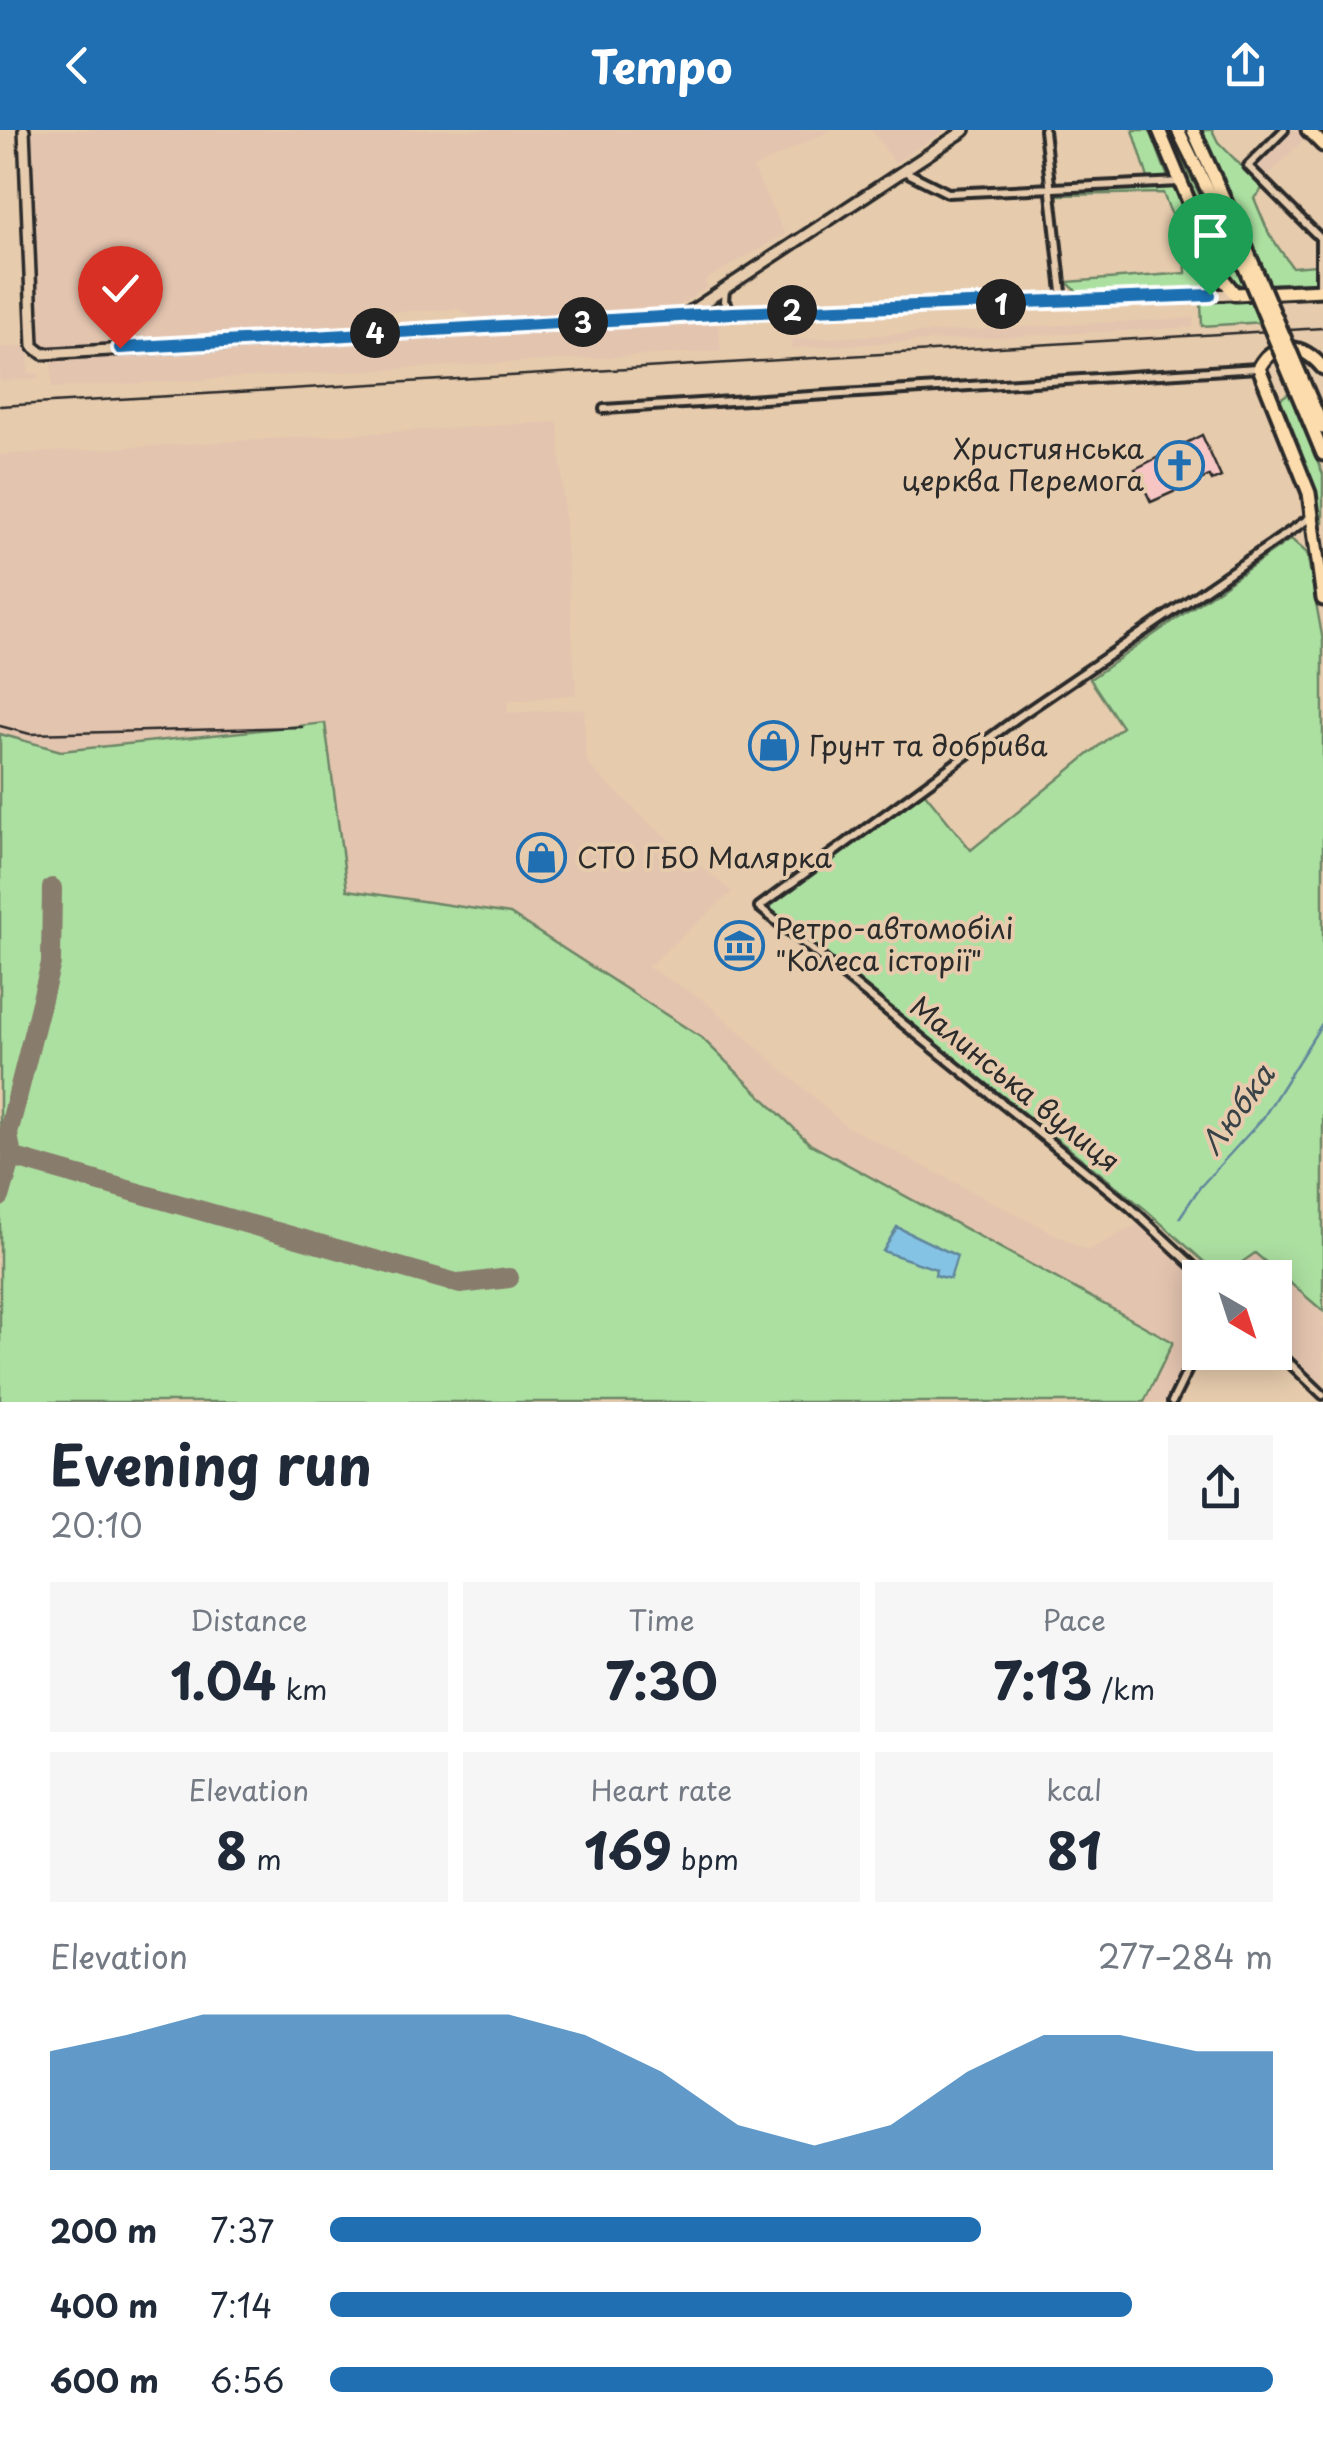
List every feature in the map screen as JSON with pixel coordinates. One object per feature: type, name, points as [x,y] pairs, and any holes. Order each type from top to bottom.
[{"type":"main road","points":[[1159,130],[1219,274],[1234,294],[1322,290]]},
{"type":"main road","points":[[1178,130],[1242,250]]},
{"type":"main road","points":[[1193,130],[1308,406],[1323,454]]},
{"type":"main road","points":[[1308,130],[1323,145]]},
{"type":"main road","points":[[1323,368],[1302,348],[1290,347],[1268,355],[1259,368],[1315,514],[1323,600]]},
{"type":"main road","points":[[1308,406],[1323,428]]},
{"type":"street","points":[[24,130],[33,346],[44,354],[732,313],[1234,294]]},
{"type":"street","points":[[683,317],[966,130]]},
{"type":"street","points":[[1044,130],[1064,302]]},
{"type":"street","points":[[1284,130],[1248,166],[1320,238],[1322,290]]},
{"type":"street","points":[[904,171],[948,193],[1180,182]]},
{"type":"street","points":[[1214,295],[1219,274]]},
{"type":"street","points":[[725,288],[724,301],[732,313]]},
{"type":"street","points":[[604,409],[1259,368]]},
{"type":"street","name":"Малинська вулиця","points":[[1186,1260],[1130,1208],[760,906],[1017,718],[1315,514]]},
{"type":"street","points":[[1292,1365],[1323,1395]]},
{"type":"street","points":[[1172,1402],[1187,1370]]},
{"type":"shaded area","points":[[26,130],[831,130],[753,168],[785,234],[705,280],[707,287],[672,310],[476,319],[459,309],[402,311],[361,316],[361,324],[44,350],[38,344],[34,306]]},
{"type":"shaded area","points":[[872,130],[945,130],[895,163]]},
{"type":"shaded area","points":[[1288,130],[1301,130],[1307,136],[1264,180],[1250,167]]},
{"type":"shaded area","points":[[1193,318],[1193,327],[792,348],[792,340]]},
{"type":"shaded area","points":[[717,321],[721,351],[52,388],[51,359]]},
{"type":"shaded area","points":[[29,346],[28,373],[38,374],[38,379],[0,381],[0,348]]},
{"type":"shaded area","points":[[558,422],[576,694],[507,702],[508,713],[584,709],[589,766],[648,822],[732,892],[647,967],[702,999],[846,1126],[1087,1251],[1146,1220],[1191,1260],[1182,1260],[1182,1370],[1167,1402],[0,1402],[0,455]]},
{"type":"shaded area","points":[[1256,1252],[1268,1260],[1246,1260]]},
{"type":"shaded area","points":[[1292,1276],[1323,1297],[1323,1385],[1292,1355]]},
{"type":"green space","points":[[1133,130],[1150,130],[1169,180],[1120,183],[1119,180],[1148,178]]},
{"type":"green space","points":[[1167,130],[1247,288],[1229,279]]},
{"type":"green space","points":[[1199,130],[1212,130],[1218,142],[1263,188],[1254,198],[1269,234],[1292,267],[1316,265],[1316,282],[1267,284]]},
{"type":"green space","points":[[1173,185],[1210,274],[1205,287],[1081,296],[1067,282],[1186,273],[1185,249],[1163,193],[1059,195],[1060,192]]},
{"type":"green space","points":[[1254,300],[1264,322],[1202,326],[1201,303]]},
{"type":"green space","points":[[1289,393],[1323,474],[1323,523],[1280,399]]},
{"type":"green space","points":[[1291,539],[1307,553],[1323,641],[1323,1311],[1292,1285],[1292,1260],[1263,1260],[1255,1253],[1245,1260],[1202,1260],[1145,1209],[767,909],[770,901],[924,792],[971,850],[1122,727],[1090,679]]},
{"type":"green space","points":[[325,723],[347,890],[510,914],[702,1038],[810,1144],[1173,1342],[1144,1402],[0,1402],[0,734],[61,751]]},
{"type":"water","points":[[897,1227],[957,1256],[950,1279],[935,1275],[936,1269],[883,1251]]},
{"type":"building","name":"Християнська церква Перемога","points":[[1202,435],[1221,477],[1212,481],[1209,476],[1151,502],[1135,469]]},
{"type":"waterway","name":"Любка","points":[[1180,1217],[1200,1187],[1263,1118],[1323,1022]]},
{"type":"taxiway","points":[[0,1197],[12,1157],[8,1134],[51,963],[52,888]]},
{"type":"taxiway","points":[[12,1157],[460,1284],[509,1278]]},
{"type":"railway","points":[[0,406],[1323,328]]},
{"type":"railway","points":[[0,726],[30,734],[302,727]]},
{"type":"place","name":"Християнська церква Перемога","points":[[1179,465]]},
{"type":"place","name":"Грунт та добрива","points":[[774,746]]},
{"type":"place","name":"СТО ГБО Малярка","points":[[542,858]]},
{"type":"place","name":"Ретро-автомобілі \"Колеса історії\"","points":[[740,945]]},
{"type":"route","points":[[120,348],[732,313],[1210,295]]}]
